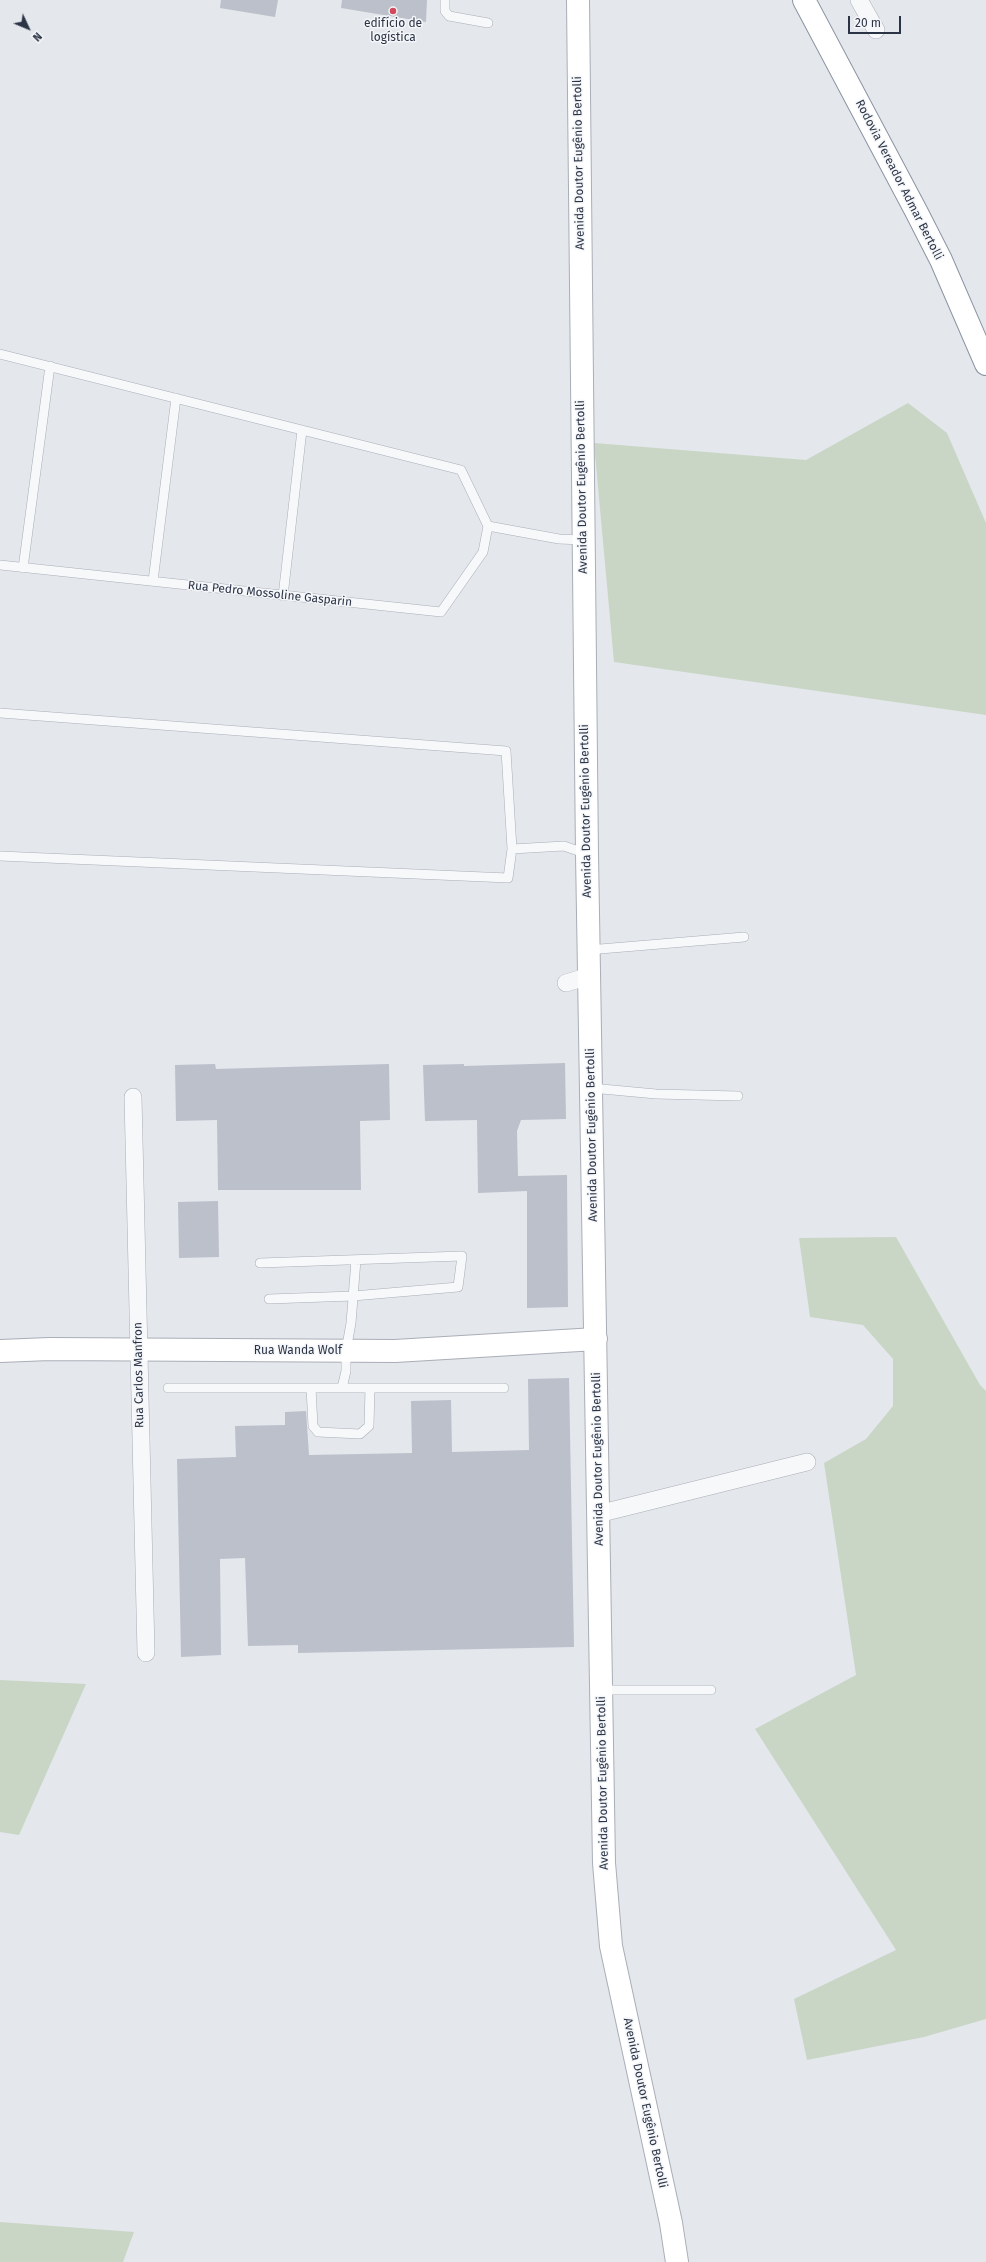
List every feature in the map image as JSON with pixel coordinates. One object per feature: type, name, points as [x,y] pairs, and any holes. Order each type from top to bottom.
[{"type":"main road","name":"Avenida Doutor Eugênio Bertolli","points":[[578,0],[588,950],[604,1863],[611,1946],[671,2223],[677,2262]]},
{"type":"main road","name":"Rodovia Vereador Admar Bertolli","points":[[804,0],[941,260],[986,364]]},
{"type":"main road","name":"Rua Wanda Wolf","points":[[0,1351],[50,1349],[395,1351],[596,1339]]},
{"type":"street","points":[[859,0],[876,30]]},
{"type":"street","points":[[566,983],[589,976]]},
{"type":"street","name":"Rua Carlos Manfron","points":[[133,1097],[146,1653]]},
{"type":"street","points":[[598,1514],[807,1462]]},
{"type":"lane","points":[[445,0],[445,11],[448,16],[488,23]]},
{"type":"lane","points":[[0,354],[460,470],[488,526],[559,539],[583,540]]},
{"type":"lane","points":[[23,568],[50,366]]},
{"type":"lane","points":[[153,582],[176,398]]},
{"type":"lane","points":[[283,596],[302,430]]},
{"type":"lane","name":"Rua Pedro Mossoline Gasparin","points":[[0,565],[442,612],[483,552],[488,526]]},
{"type":"lane","points":[[0,713],[506,751],[512,849],[508,878],[0,856]]},
{"type":"lane","points":[[512,849],[564,846],[587,854]]},
{"type":"lane","points":[[588,950],[744,938]]},
{"type":"lane","points":[[591,1088],[656,1094],[738,1096]]},
{"type":"lane","points":[[260,1263],[462,1256],[458,1287],[353,1296],[269,1299]]},
{"type":"lane","points":[[342,1388],[346,1371],[346,1351],[356,1260]]},
{"type":"lane","points":[[168,1388],[504,1388]]},
{"type":"lane","points":[[311,1388],[313,1426],[318,1432],[360,1434],[369,1426],[370,1388]]},
{"type":"lane","points":[[602,1690],[711,1690]]},
{"type":"green space","points":[[908,403],[947,433],[986,523],[986,715],[614,662],[594,443],[806,460]]},
{"type":"green space","points":[[896,1237],[980,1385],[986,1391],[986,2019],[924,2037],[807,2060],[794,1999],[896,1950],[755,1729],[856,1675],[824,1463],[866,1439],[893,1406],[893,1359],[863,1325],[810,1317],[799,1238]]},
{"type":"green space","points":[[0,1680],[86,1684],[19,1835],[0,1832]]},
{"type":"green space","points":[[0,2222],[134,2232],[123,2262],[0,2262]]},
{"type":"building","points":[[221,0],[278,0],[275,17],[220,8]]},
{"type":"building","name":"edifício de logística","points":[[342,0],[427,0],[426,22],[341,8]]},
{"type":"building","points":[[565,1063],[566,1119],[521,1120],[517,1131],[518,1176],[567,1175],[568,1307],[527,1308],[527,1191],[478,1193],[477,1120],[425,1121],[423,1065],[464,1064],[464,1066]]},
{"type":"building","points":[[215,1064],[216,1069],[389,1064],[390,1120],[360,1121],[361,1190],[218,1190],[217,1120],[176,1121],[175,1065]]},
{"type":"building","points":[[218,1201],[219,1257],[179,1258],[178,1202]]},
{"type":"building","points":[[569,1378],[574,1647],[298,1653],[298,1645],[248,1646],[245,1558],[220,1559],[221,1655],[181,1657],[177,1459],[236,1457],[235,1426],[285,1425],[285,1412],[306,1411],[309,1455],[412,1453],[411,1401],[451,1400],[452,1452],[529,1450],[528,1379]]},
{"type":"place","name":"edifício de logística","points":[[393,11]]}]
